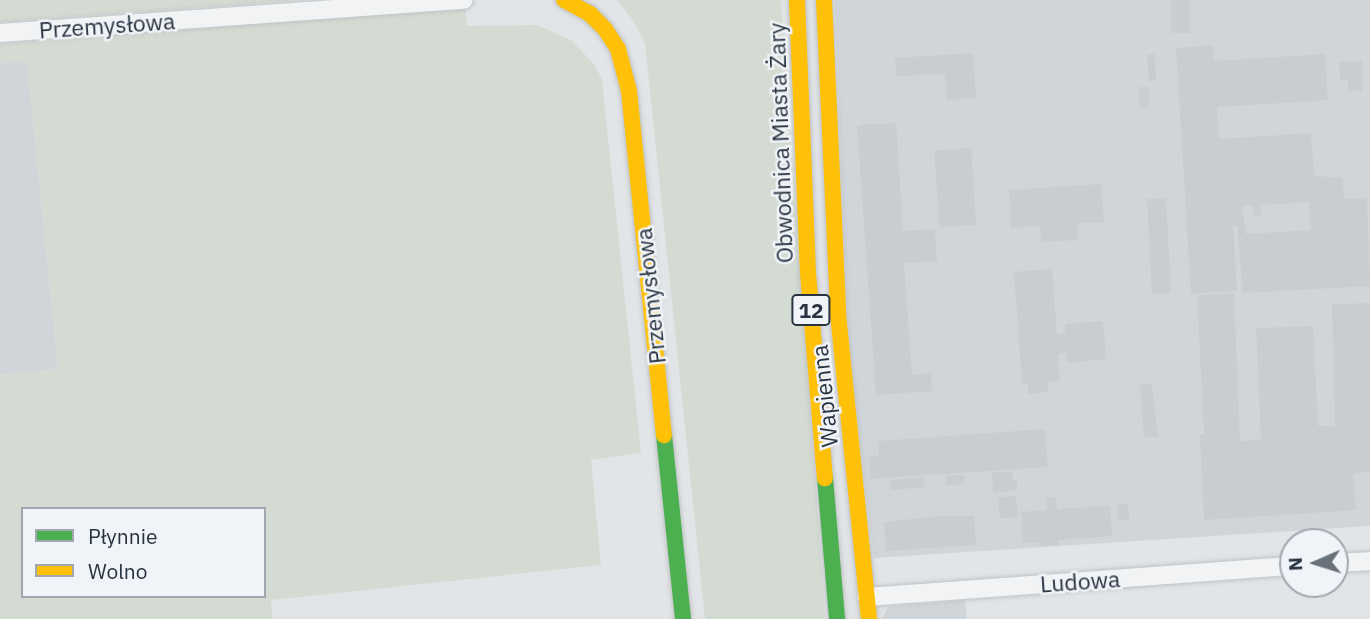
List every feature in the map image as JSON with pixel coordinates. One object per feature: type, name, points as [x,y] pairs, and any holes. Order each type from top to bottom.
[{"type":"street","name":"Przemysłowa","points":[[0,33],[464,0]]},
{"type":"street","name":"Przemysłowa","points":[[564,0],[590,14],[605,29],[618,49],[629,90],[683,619]]},
{"type":"street","name":"Obwodnica Miasta Żary","points":[[797,0],[808,273],[837,619]]},
{"type":"street","name":"Wapienna","points":[[824,0],[838,314],[869,619]]},
{"type":"street","points":[[1349,562],[1370,561]]},
{"type":"street","name":"Ludowa","points":[[867,597],[1279,567]]},
{"type":"shaded area","points":[[0,0],[300,0],[0,22]]},
{"type":"shaded area","points":[[617,0],[781,0],[825,619],[705,619],[645,43],[632,19]]},
{"type":"shaded area","points":[[835,0],[1370,0],[1370,526],[1279,528],[1279,532],[874,558],[848,338]]},
{"type":"shaded area","points":[[465,8],[467,26],[537,25],[571,40],[595,65],[602,80],[641,453],[591,460],[601,565],[271,600],[273,619],[0,619],[0,375],[58,369],[27,62],[0,63],[0,44]]},
{"type":"shaded area","points":[[27,61],[58,369],[0,375],[0,63]]},
{"type":"shaded area","points":[[965,600],[967,619],[882,619],[888,607]]},
{"type":"building","points":[[1171,0],[1190,0],[1190,33],[1171,33]]},
{"type":"building","points":[[1213,45],[1214,61],[1325,54],[1328,100],[1217,107],[1219,139],[1311,133],[1314,176],[1343,178],[1344,199],[1367,198],[1370,286],[1243,293],[1237,226],[1233,226],[1237,291],[1191,294],[1176,48]],"holes":[[[1309,202],[1311,230],[1246,234],[1242,206],[1253,205],[1254,216],[1261,216],[1261,205]]]},
{"type":"building","points":[[973,53],[976,98],[947,100],[945,74],[896,76],[895,58]]},
{"type":"building","points":[[1155,54],[1156,81],[1149,81],[1147,55]]},
{"type":"building","points":[[1362,61],[1362,91],[1348,91],[1348,80],[1340,80],[1339,62]]},
{"type":"building","points":[[1139,87],[1149,87],[1149,107],[1139,107]]},
{"type":"building","points":[[896,123],[903,231],[935,229],[937,261],[904,263],[912,375],[931,373],[932,391],[876,395],[857,125]]},
{"type":"building","points":[[971,148],[976,225],[939,227],[934,151]]},
{"type":"building","points":[[1101,184],[1104,222],[1077,223],[1078,240],[1041,242],[1040,226],[1011,228],[1009,190]]},
{"type":"building","points":[[1166,198],[1171,293],[1152,294],[1147,199]]},
{"type":"building","points":[[1052,269],[1057,334],[1065,333],[1065,324],[1103,321],[1106,359],[1067,363],[1067,353],[1058,354],[1060,381],[1048,382],[1048,392],[1028,394],[1028,384],[1022,384],[1014,272]]},
{"type":"building","points":[[1234,293],[1240,441],[1261,440],[1256,328],[1313,326],[1318,426],[1335,426],[1332,304],[1370,303],[1370,472],[1353,473],[1356,510],[1204,520],[1200,434],[1204,434],[1197,295]]},
{"type":"building","points":[[1152,384],[1158,437],[1144,437],[1140,385]]},
{"type":"building","points":[[1045,429],[1048,467],[870,479],[869,457],[879,456],[878,441]]},
{"type":"building","points":[[1012,471],[1013,481],[1017,480],[1017,490],[993,493],[992,473]]},
{"type":"building","points":[[964,475],[964,484],[946,486],[945,476]]},
{"type":"building","points":[[923,477],[924,487],[890,490],[889,481]]},
{"type":"building","points":[[1016,496],[1018,517],[1000,518],[998,498]]},
{"type":"building","points":[[1056,497],[1057,509],[1110,506],[1112,536],[1058,540],[1059,545],[1040,547],[1039,542],[1023,543],[1021,512],[1047,510],[1046,498]]},
{"type":"building","points":[[1128,504],[1129,520],[1118,521],[1117,505]]},
{"type":"building","points":[[941,516],[974,516],[976,545],[886,551],[884,522]]},
{"type":"traffic: fast","points":[[664,435],[683,619]]},
{"type":"traffic: fast","points":[[825,478],[837,619]]},
{"type":"traffic: slow","points":[[564,0],[590,14],[605,29],[618,49],[629,91],[664,435]]},
{"type":"traffic: slow","points":[[797,0],[808,273],[825,478]]},
{"type":"traffic: slow","points":[[824,0],[838,314],[869,619]]}]
